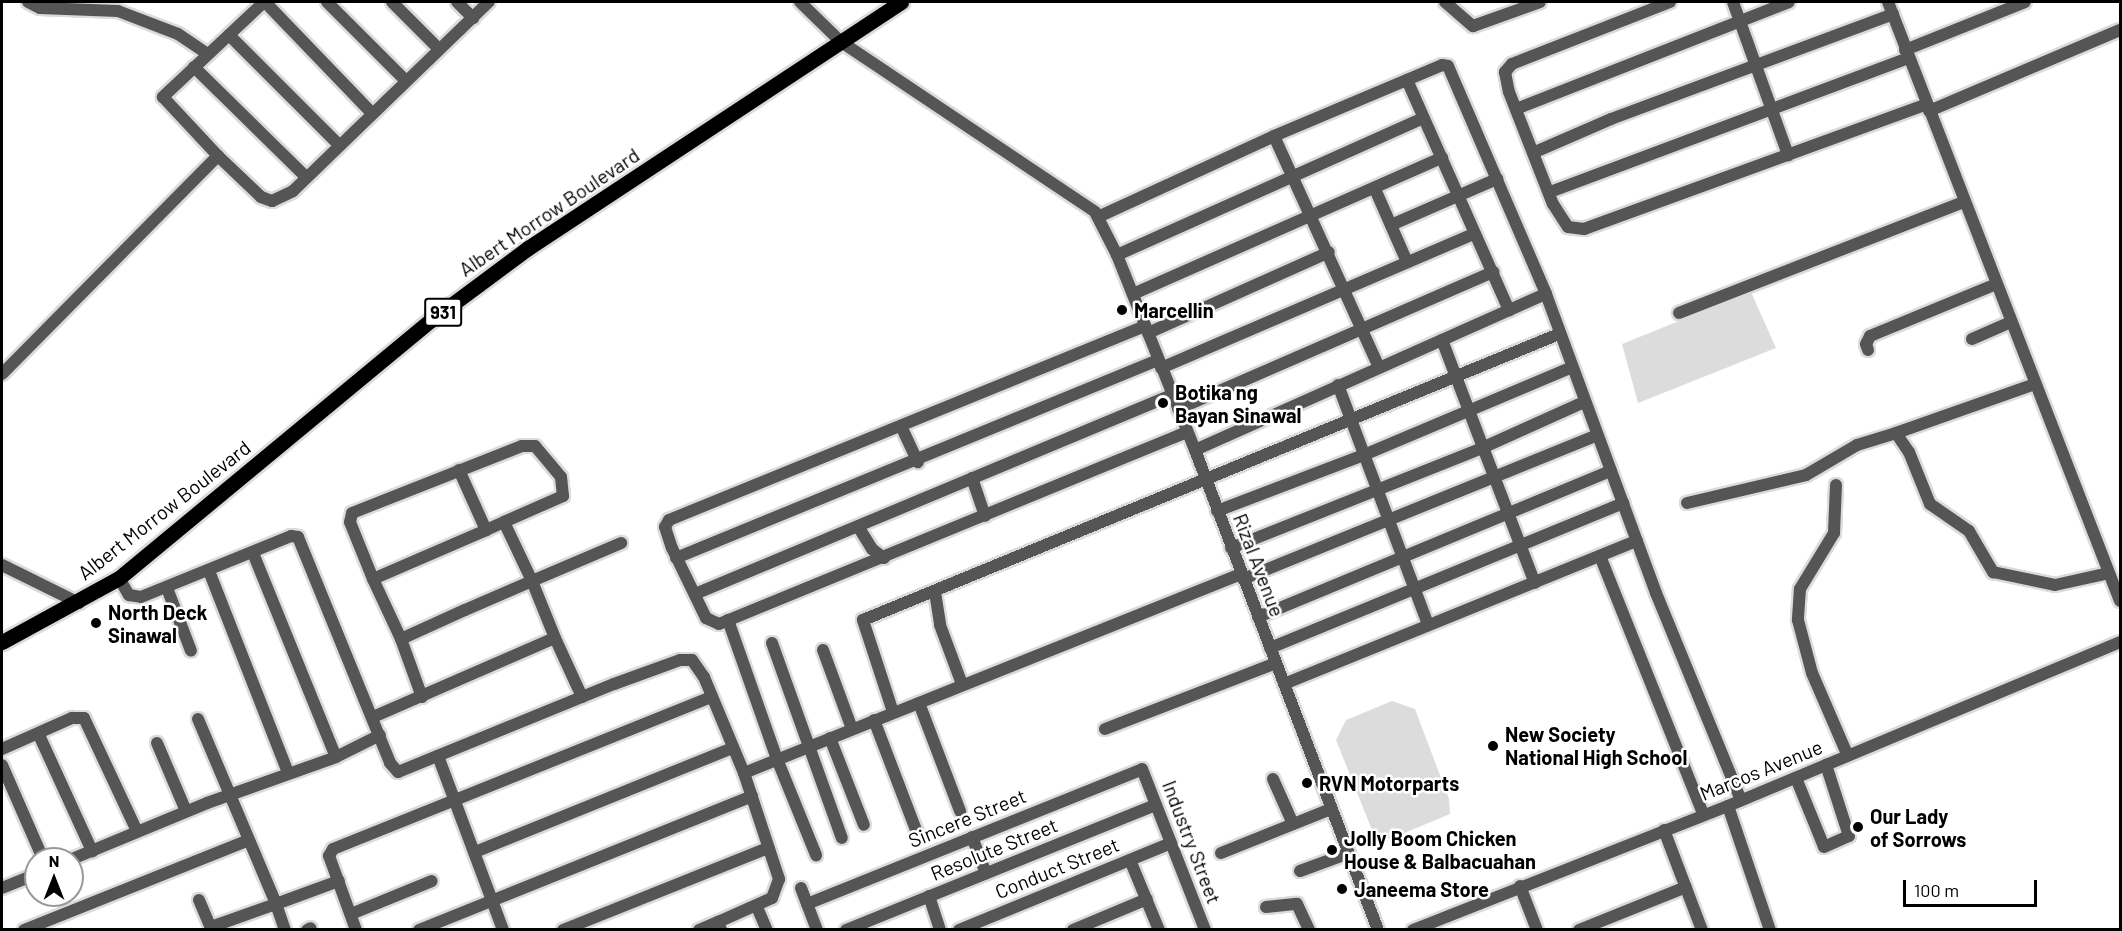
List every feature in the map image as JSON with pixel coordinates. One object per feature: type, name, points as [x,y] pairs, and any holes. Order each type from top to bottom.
[{"type":"main road","name":"Albert Morrow Boulevard","points":[[2,642],[79,603],[118,578],[431,320],[528,248],[901,2]]},
{"type":"street","points":[[28,2],[40,8],[118,11],[178,34],[208,54]]},
{"type":"street","points":[[372,113],[265,2],[165,93],[163,100],[218,156],[268,200],[284,198],[489,2]]},
{"type":"street","points":[[327,2],[405,80]]},
{"type":"street","points":[[392,2],[439,50]]},
{"type":"street","points":[[457,2],[472,18]]},
{"type":"street","name":"Rizal Avenue","points":[[800,2],[840,41],[1084,201],[1098,217],[1117,255],[1195,450],[1378,930]]},
{"type":"street","points":[[1445,2],[1475,26],[1540,2]]},
{"type":"street","points":[[1670,2],[1512,64],[1504,77],[1561,220],[1572,229],[1584,229],[1788,155],[1928,108],[2121,30]]},
{"type":"street","points":[[1733,2],[1788,155]]},
{"type":"street","points":[[1516,110],[1789,2]]},
{"type":"street","points":[[1888,2],[2121,601]]},
{"type":"street","points":[[1550,192],[1772,111],[2025,2]]},
{"type":"street","points":[[1535,152],[1611,119],[1893,14]]},
{"type":"street","points":[[229,35],[339,144]]},
{"type":"street","points":[[1098,217],[1274,136],[1407,80],[1448,66],[1546,294],[1596,436],[1741,800]]},
{"type":"street","points":[[194,67],[306,177]]},
{"type":"street","points":[[1407,80],[1509,310]]},
{"type":"street","points":[[1117,255],[1296,178],[1423,118]]},
{"type":"street","points":[[1274,136],[1296,178],[1379,367]]},
{"type":"street","points":[[2,374],[218,156]]},
{"type":"street","points":[[1133,294],[1442,158]]},
{"type":"street","points":[[1391,225],[1497,179]]},
{"type":"street","points":[[1375,189],[1407,262]]},
{"type":"street","points":[[1679,313],[1964,202]]},
{"type":"street","points":[[676,558],[1345,289],[1474,234]]},
{"type":"street","points":[[1187,432],[728,620],[709,622],[676,558],[665,530],[669,520],[1146,329],[1329,252]]},
{"type":"street","points":[[1178,409],[1493,272]]},
{"type":"street","points":[[1868,350],[1866,340],[1870,336],[1996,284]]},
{"type":"street","points":[[1195,450],[1338,384],[1546,294]]},
{"type":"street","points":[[1972,339],[2011,322]]},
{"type":"street","points":[[893,712],[862,622],[1559,334]]},
{"type":"street","points":[[1442,340],[1535,583]]},
{"type":"street","points":[[1217,511],[1364,455],[1468,409],[1572,367]]},
{"type":"street","points":[[1338,384],[1428,625]]},
{"type":"street","points":[[1687,503],[1806,475],[1857,445],[2035,384]]},
{"type":"street","points":[[695,594],[859,528],[972,478],[1172,395]]},
{"type":"street","points":[[1231,548],[1376,488],[1482,448],[1584,402]]},
{"type":"street","points":[[901,426],[918,462]]},
{"type":"street","points":[[1896,433],[1909,452],[1930,504],[1969,531],[1993,572],[2055,585],[2109,573]]},
{"type":"street","points":[[744,773],[962,684],[1388,520],[1596,436]]},
{"type":"street","points":[[373,579],[563,496],[561,477],[539,448],[525,446],[352,513],[350,522],[373,579],[401,639],[422,697]]},
{"type":"street","points":[[459,470],[486,530]]},
{"type":"street","points":[[1258,617],[1611,471]]},
{"type":"street","points":[[972,478],[985,516]]},
{"type":"street","points":[[1836,485],[1834,533],[1829,548],[1800,589],[1798,620],[1812,673],[1848,756]]},
{"type":"street","points":[[1270,648],[1623,503]]},
{"type":"street","points":[[504,522],[582,697]]},
{"type":"street","points":[[859,528],[872,549],[884,558]]},
{"type":"street","points":[[118,578],[127,592],[137,597],[167,588],[291,536],[298,537],[390,763],[398,772],[582,697],[687,659],[700,668],[744,773],[768,848],[778,889],[772,898],[757,907],[720,926],[699,930]]},
{"type":"street","points":[[1284,684],[1637,541]]},
{"type":"street","points":[[401,639],[621,543]]},
{"type":"street","points":[[253,553],[336,757]]},
{"type":"street","points":[[1600,556],[1703,814]]},
{"type":"street","points":[[2,565],[79,603]]},
{"type":"street","points":[[209,571],[288,773]]},
{"type":"street","points":[[167,588],[191,651]]},
{"type":"street","points":[[935,592],[940,625],[962,684]]},
{"type":"street","points":[[728,620],[777,759],[816,855]]},
{"type":"street","points":[[373,717],[555,638]]},
{"type":"street","name":"Marcos Avenue","points":[[1413,930],[1728,806],[2121,642]]},
{"type":"street","points":[[772,643],[843,838]]},
{"type":"street","points":[[823,650],[852,729]]},
{"type":"street","points":[[1105,729],[1276,663]]},
{"type":"street","points":[[356,930],[330,851],[711,697]]},
{"type":"street","points":[[919,703],[960,812]]},
{"type":"street","points":[[2,749],[39,735],[76,716],[88,721],[137,831]]},
{"type":"street","points":[[198,719],[231,794],[285,930]]},
{"type":"street","points":[[874,720],[918,835]]},
{"type":"street","points":[[39,735],[92,851]]},
{"type":"street","points":[[84,854],[186,811],[336,757],[380,735]]},
{"type":"street","points":[[830,738],[864,825]]},
{"type":"street","points":[[157,743],[186,811]]},
{"type":"street","points":[[475,852],[732,748]]},
{"type":"street","points":[[438,756],[503,930]]},
{"type":"street","points":[[2,765],[37,847]]},
{"type":"street","points":[[1796,778],[1824,847],[1849,836],[1826,765]]},
{"type":"street","name":"Industry Street","points":[[1142,769],[1205,930]]},
{"type":"street","name":"Sincere Street","points":[[807,904],[1142,769]]},
{"type":"street","points":[[1274,779],[1293,824]]},
{"type":"street","points":[[419,930],[752,796]]},
{"type":"street","name":"Resolute Street","points":[[854,928],[1156,805]]},
{"type":"street","points":[[1728,806],[1770,930]]},
{"type":"street","points":[[1221,853],[1331,809]]},
{"type":"street","points":[[1664,830],[1702,930]]},
{"type":"street","points":[[972,837],[986,873]]},
{"type":"street","points":[[24,930],[249,840]]},
{"type":"street","name":"Conduct Street","points":[[959,930],[1171,843]]},
{"type":"street","points":[[563,930],[768,848]]},
{"type":"street","points":[[1300,871],[1349,853]]},
{"type":"street","points":[[1130,860],[1159,930]]},
{"type":"street","points":[[2,888],[24,879]]},
{"type":"street","points":[[351,914],[432,881]]},
{"type":"street","points":[[199,900],[211,928],[339,882]]},
{"type":"street","points":[[1520,886],[1537,930]]},
{"type":"street","points":[[1580,930],[1686,887]]},
{"type":"street","points":[[801,888],[817,930]]},
{"type":"street","points":[[928,896],[940,930]]},
{"type":"street","points":[[1073,930],[1146,899]]},
{"type":"street","points":[[1266,907],[1297,904],[1309,930]]},
{"type":"street","points":[[757,907],[767,930]]},
{"type":"street","points":[[58,917],[62,930]]},
{"type":"shaded area","points":[[1751,292],[1776,348],[1638,403],[1622,344]]},
{"type":"shaded area","points":[[1392,701],[1415,709],[1449,799],[1450,814],[1390,839],[1374,835],[1336,740],[1346,720]]},
{"type":"place","name":"Marcellin","points":[[1122,310]]},
{"type":"place","name":"Botika ng Bayan Sinawal","points":[[1163,403]]},
{"type":"place","name":"North Deck Sinawal","points":[[96,623]]},
{"type":"place","name":"New Society National High School","points":[[1493,746]]},
{"type":"place","name":"RVN Motorparts","points":[[1307,783]]},
{"type":"place","name":"Our Lady of Sorrows","points":[[1858,827]]},
{"type":"place","name":"Jolly Boom Chicken House & Balbacuahan","points":[[1332,850]]},
{"type":"place","name":"Janeema Store","points":[[1342,889]]}]
